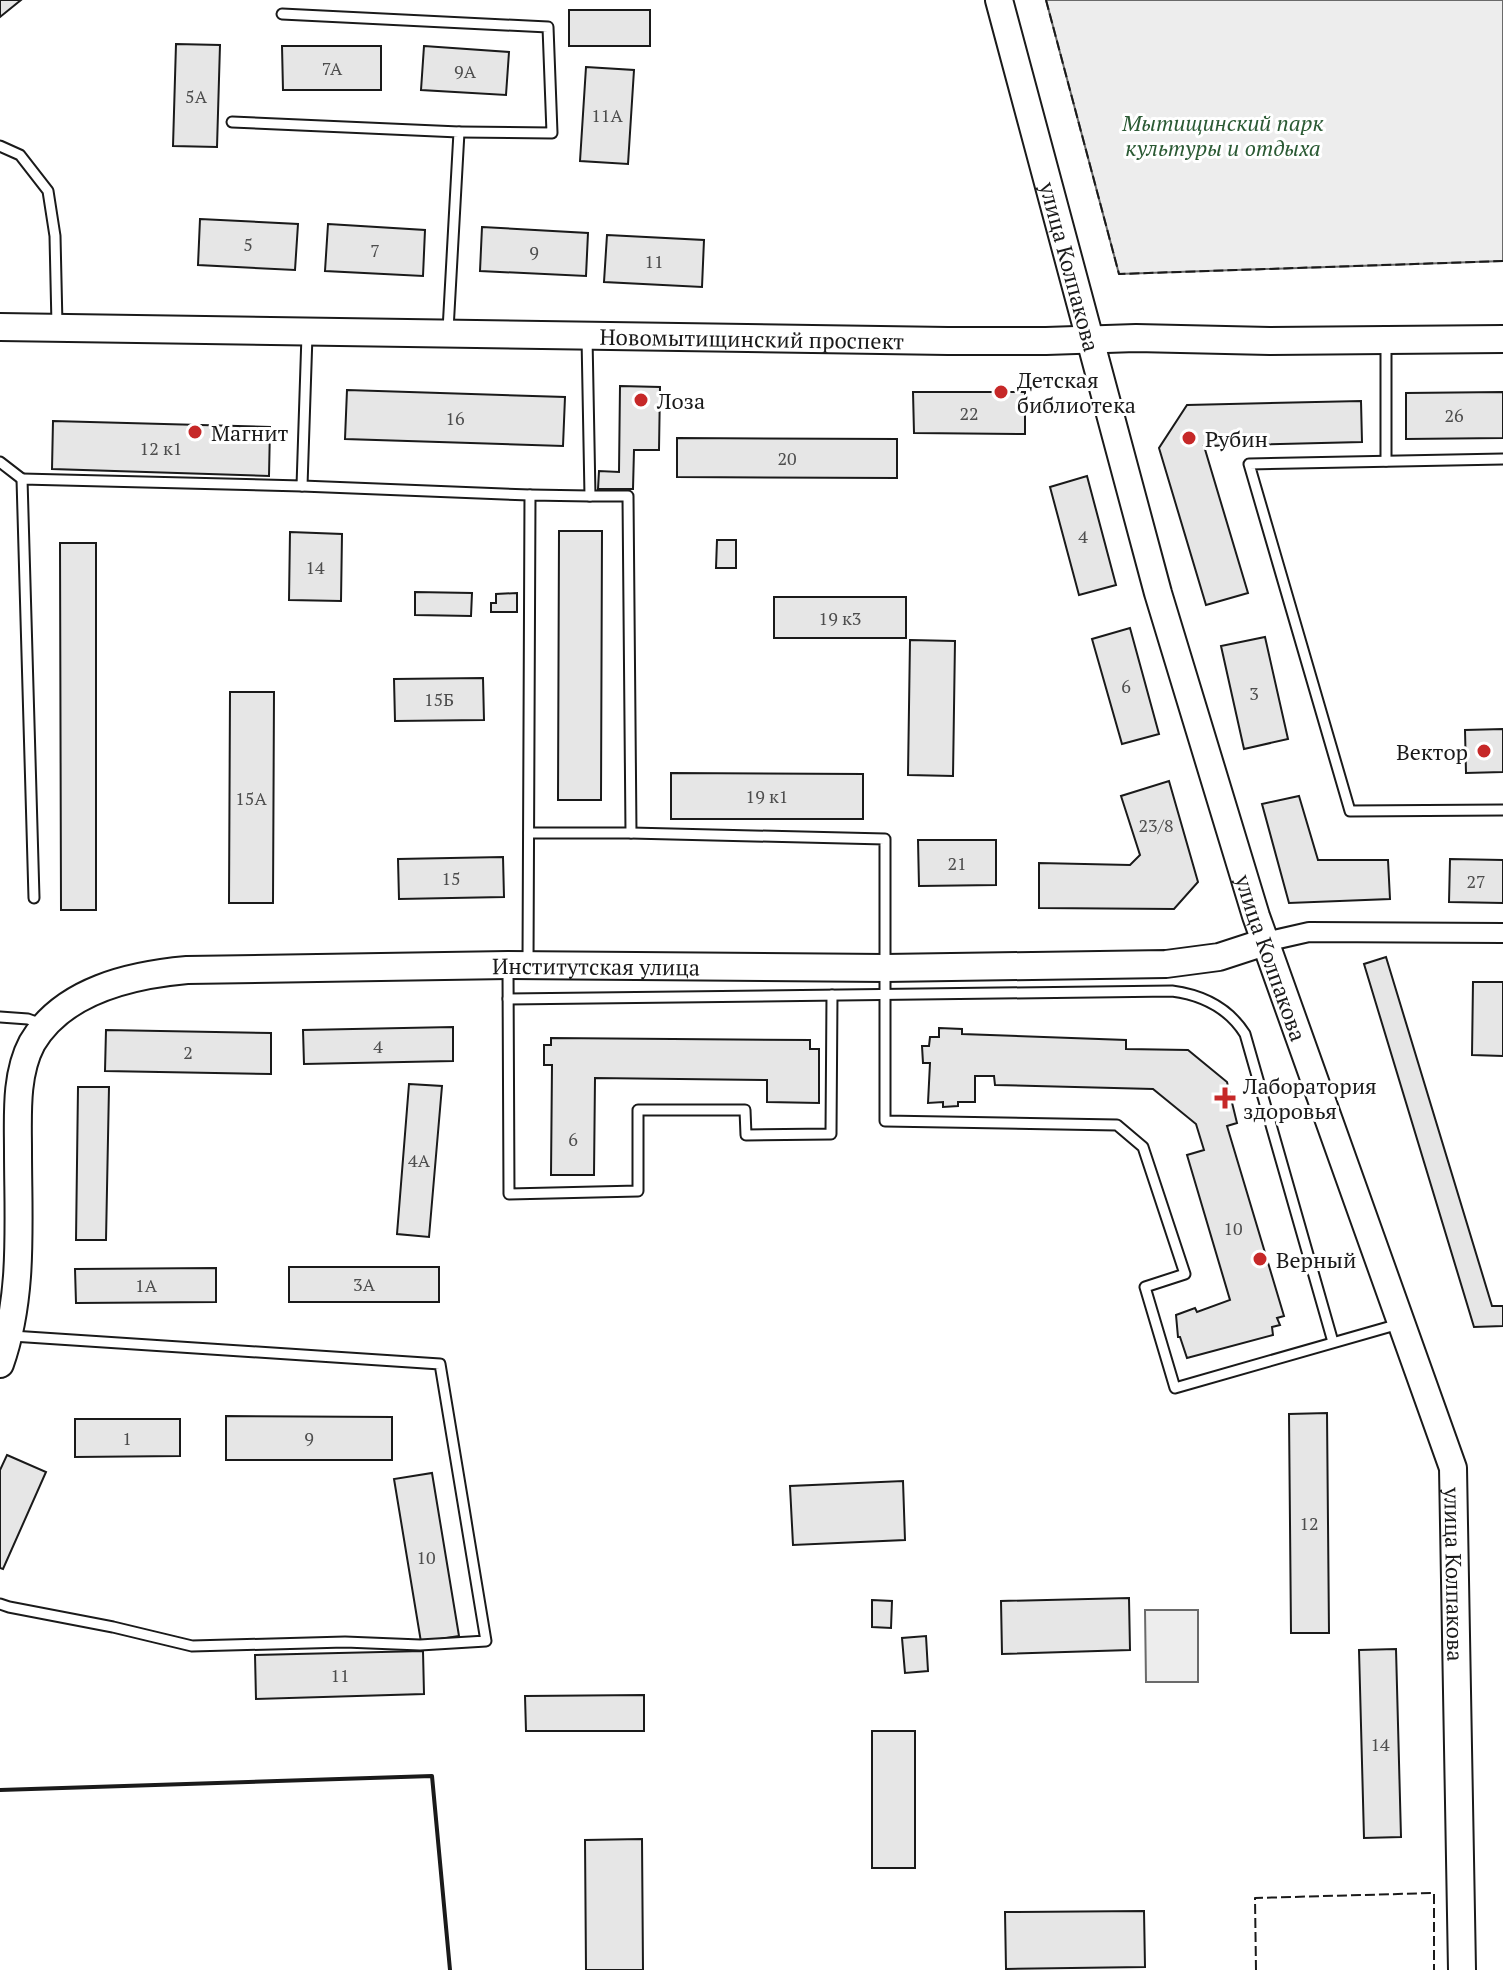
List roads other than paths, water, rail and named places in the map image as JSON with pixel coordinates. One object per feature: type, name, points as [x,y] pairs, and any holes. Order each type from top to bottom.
[{"type":"street","name":"улица Колпакова","points":[[999,0],[1158,593],[1265,942],[1453,1468],[1462,1970]]},
{"type":"street","name":"Новомытищинский проспект","points":[[0,327],[587,337],[1503,339]]},
{"type":"street","name":"Институтская улица","points":[[0,1364],[9,1336],[17,1288],[20,1082],[28,1052],[45,1025],[57,1014],[106,986],[158,973],[518,965],[885,981],[1166,964],[1219,957],[1309,932],[1503,933]]},
{"type":"lane","points":[[232,122],[552,133],[548,27],[282,14]]},
{"type":"lane","points":[[448,333],[459,132]]},
{"type":"lane","points":[[0,146],[20,155],[48,191],[55,236],[57,328]]},
{"type":"lane","points":[[302,486],[307,331]]},
{"type":"lane","points":[[587,337],[590,496]]},
{"type":"lane","points":[[1386,340],[1386,461]]},
{"type":"lane","points":[[1503,459],[1249,464],[1350,811],[1503,810]]},
{"type":"lane","points":[[0,462],[22,479],[628,496],[631,833]]},
{"type":"lane","points":[[22,479],[34,898]]},
{"type":"lane","points":[[530,495],[529,833],[518,965],[508,999],[509,1194],[638,1191],[638,1110],[745,1110],[746,1135],[831,1134],[832,995]]},
{"type":"lane","points":[[529,833],[885,839],[885,1121],[1117,1125],[1143,1147],[1185,1274],[1145,1287],[1175,1388],[1401,1323]]},
{"type":"lane","points":[[508,999],[832,995],[885,981],[1172,991],[1203,998],[1224,1010],[1245,1034],[1333,1342]]},
{"type":"lane","points":[[0,1017],[28,1019],[45,1025]]},
{"type":"lane","points":[[0,1604],[192,1646],[345,1642],[420,1645],[486,1641],[440,1364],[9,1336]]},
{"type":"place","name":"Детская библиотека","points":[[1001,392]]},
{"type":"place","name":"Лоза","points":[[641,400]]},
{"type":"place","name":"Магнит","points":[[195,432]]},
{"type":"place","name":"Рубин","points":[[1189,438]]},
{"type":"place","name":"Вектор","points":[[1484,751]]},
{"type":"place","name":"Лаборатория здоровья","points":[[1225,1098]]},
{"type":"place","name":"Верный","points":[[1260,1259]]},
{"type":"park label","name":"Мытищинский парк культуры и отдыха","points":[[1223,134]]}]
